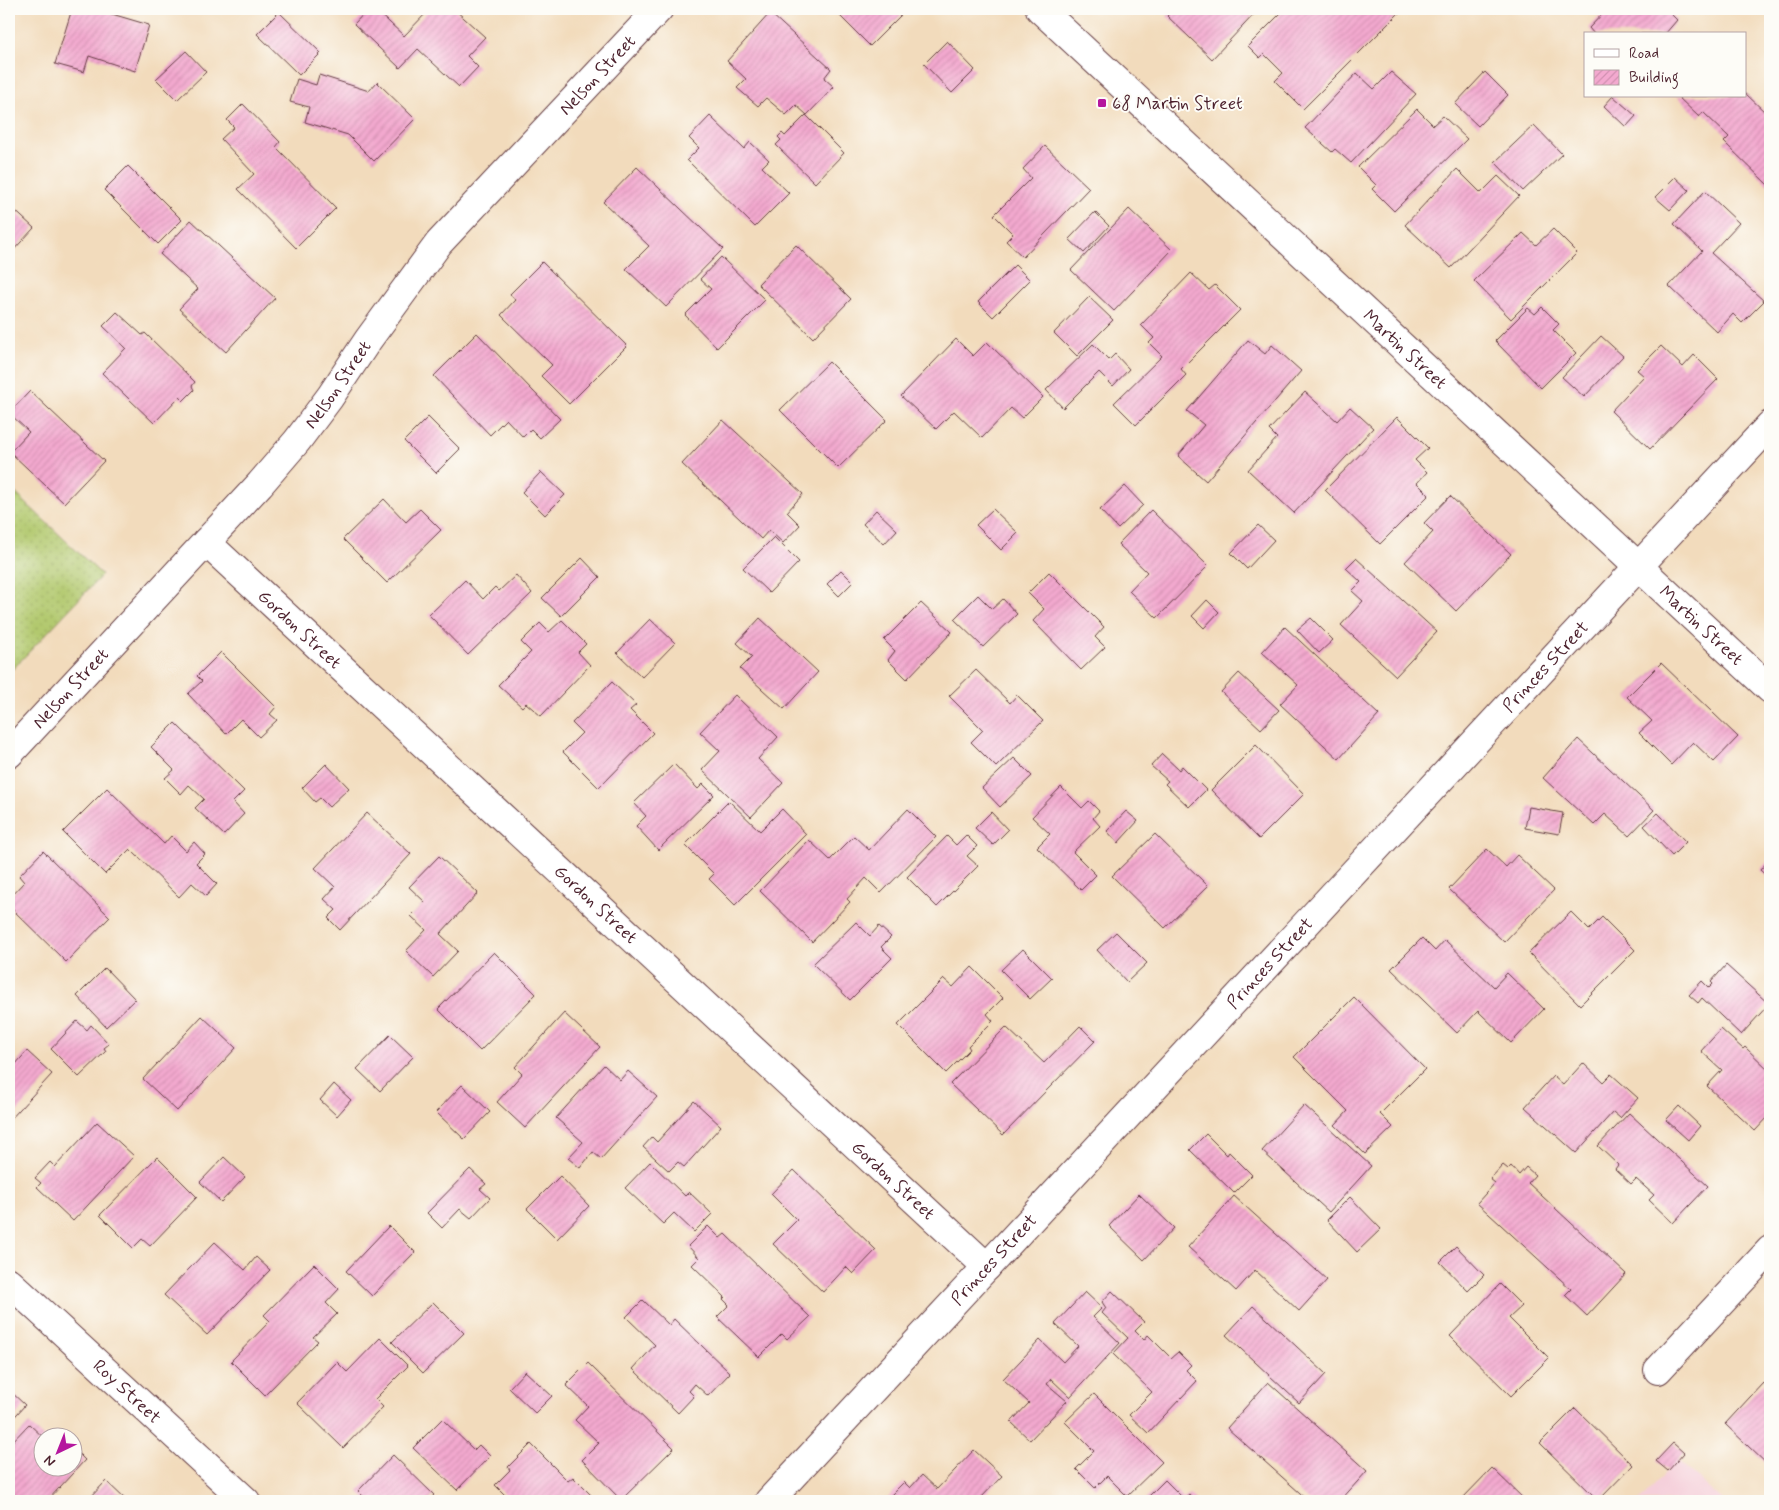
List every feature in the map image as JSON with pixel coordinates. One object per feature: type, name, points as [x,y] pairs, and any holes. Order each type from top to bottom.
[{"type":"street","name":"Nelson Street","points":[[9,754],[260,484],[297,441],[330,398],[373,333],[439,243],[659,9]]},
{"type":"street","name":"Martin Street","points":[[1040,9],[1770,689]]},
{"type":"street","name":"Princes Street","points":[[769,1501],[1770,425]]},
{"type":"street","name":"Gordon Street","points":[[206,542],[987,1267]]},
{"type":"street","points":[[1658,1370],[1770,1250]]},
{"type":"street","name":"Roy Street","points":[[9,1282],[246,1501]]},
{"type":"shaded area","points":[[1677,1460],[1724,1501],[1639,1501]]},
{"type":"green space","points":[[9,487],[102,575],[9,673]]},
{"type":"building","points":[[72,9],[95,9],[149,25],[135,71],[89,56],[84,72],[55,64]]},
{"type":"building","points":[[368,9],[375,9],[404,36],[430,9],[454,9],[485,37],[467,56],[478,67],[459,87],[418,49],[400,68],[354,24]]},
{"type":"building","points":[[833,9],[907,9],[870,46]]},
{"type":"building","points":[[1174,9],[1259,9],[1212,59],[1167,16]]},
{"type":"building","points":[[1285,9],[1403,9],[1303,109],[1275,81],[1283,73],[1264,54],[1260,58],[1248,46]]},
{"type":"building","points":[[1607,9],[1676,9],[1671,14],[1677,20],[1667,32],[1592,32],[1589,28]]},
{"type":"building","points":[[279,12],[321,53],[299,75],[257,34]]},
{"type":"building","points":[[770,13],[831,69],[824,78],[834,87],[807,115],[796,105],[786,115],[766,98],[758,106],[737,88],[746,79],[727,61]]},
{"type":"building","points":[[947,41],[975,70],[952,93],[924,64]]},
{"type":"building","points":[[186,51],[206,72],[177,100],[156,79]]},
{"type":"building","points":[[1391,72],[1416,94],[1351,163],[1335,149],[1332,152],[1305,128],[1357,73],[1374,89]]},
{"type":"building","points":[[1485,72],[1508,95],[1478,126],[1455,104]]},
{"type":"building","points":[[319,75],[369,91],[377,82],[415,119],[374,161],[348,135],[305,122],[309,107],[290,102],[297,79],[316,85]]},
{"type":"building","points":[[1746,94],[1766,113],[1770,108],[1770,187],[1724,142],[1729,137],[1703,112],[1699,117],[1679,98],[1746,98]]},
{"type":"building","points":[[1611,98],[1615,98],[1636,116],[1626,127],[1604,106]]},
{"type":"building","points":[[243,104],[280,142],[276,147],[336,208],[296,248],[238,189],[254,174],[221,139],[234,127],[227,120]]},
{"type":"building","points":[[1417,109],[1433,125],[1443,116],[1467,139],[1394,211],[1372,189],[1376,185],[1358,167]]},
{"type":"building","points":[[806,115],[844,153],[815,183],[776,145],[781,140],[778,137],[782,133],[785,136]]},
{"type":"building","points":[[710,116],[744,149],[750,142],[769,160],[762,167],[789,193],[755,227],[687,160],[699,148],[689,138]]},
{"type":"building","points":[[1534,125],[1562,154],[1523,191],[1495,162]]},
{"type":"building","points":[[1045,146],[1089,188],[1023,257],[1006,241],[1013,234],[994,215],[1031,178],[1023,169]]},
{"type":"building","points":[[128,166],[182,220],[158,244],[104,190]]},
{"type":"building","points":[[637,167],[723,249],[666,307],[626,269],[649,246],[603,202]]},
{"type":"building","points":[[1457,169],[1481,193],[1498,176],[1519,196],[1451,268],[1405,225]]},
{"type":"building","points":[[1675,177],[1689,190],[1670,210],[1655,197]]},
{"type":"building","points":[[1705,191],[1739,223],[1711,253],[1764,301],[1742,323],[1733,314],[1717,332],[1669,286],[1702,251],[1674,224]]},
{"type":"building","points":[[9,205],[34,228],[9,255]]},
{"type":"building","points":[[1129,209],[1172,250],[1114,311],[1071,270]]},
{"type":"building","points":[[1095,212],[1109,226],[1084,253],[1069,239]]},
{"type":"building","points":[[191,220],[275,298],[226,352],[179,309],[198,289],[160,254]]},
{"type":"building","points":[[1553,229],[1577,253],[1511,319],[1474,281],[1523,233],[1536,245]]},
{"type":"building","points":[[796,245],[851,299],[813,338],[758,284]]},
{"type":"building","points":[[721,257],[765,300],[717,348],[685,315],[711,289],[700,279]]},
{"type":"building","points":[[542,262],[627,346],[569,404],[541,376],[552,365],[501,315],[515,300],[510,294]]},
{"type":"building","points":[[1015,265],[1030,280],[993,317],[978,302]]},
{"type":"building","points":[[1191,273],[1209,290],[1215,285],[1240,310],[1181,369],[1186,375],[1136,425],[1114,403],[1162,356],[1149,343],[1154,338],[1141,325]]},
{"type":"building","points":[[1089,297],[1113,320],[1077,356],[1054,333]]},
{"type":"building","points":[[1542,307],[1559,324],[1553,330],[1576,353],[1541,388],[1495,341],[1528,308],[1535,314]]},
{"type":"building","points":[[117,312],[142,335],[145,333],[195,382],[192,386],[194,390],[183,401],[179,397],[154,423],[102,373],[126,348],[103,326]]},
{"type":"building","points":[[477,333],[560,419],[540,438],[531,429],[523,437],[506,419],[490,435],[434,376]]},
{"type":"building","points":[[1601,336],[1623,356],[1584,397],[1562,377]]},
{"type":"building","points":[[956,339],[973,356],[987,342],[1043,397],[1022,418],[1011,408],[982,438],[954,411],[936,429],[901,396]]},
{"type":"building","points":[[1248,340],[1265,354],[1272,345],[1301,371],[1206,481],[1178,456],[1204,425],[1187,411]]},
{"type":"building","points":[[1093,344],[1109,360],[1115,354],[1129,369],[1113,386],[1099,372],[1063,408],[1046,390]]},
{"type":"building","points":[[1661,346],[1683,367],[1694,355],[1718,379],[1650,449],[1611,411],[1644,376],[1637,370]]},
{"type":"building","points":[[829,362],[887,420],[838,468],[780,410]]},
{"type":"building","points":[[30,391],[104,461],[64,503],[10,452],[29,432],[9,413]]},
{"type":"building","points":[[1305,392],[1337,421],[1350,407],[1373,428],[1294,513],[1248,470],[1277,438],[1269,430]]},
{"type":"building","points":[[428,417],[460,449],[436,473],[404,441]]},
{"type":"building","points":[[1397,417],[1428,448],[1415,460],[1427,472],[1417,483],[1429,495],[1380,544],[1325,490]]},
{"type":"building","points":[[723,420],[803,494],[787,512],[800,525],[783,543],[769,530],[761,539],[682,464]]},
{"type":"building","points":[[541,472],[565,495],[545,515],[522,492]]},
{"type":"building","points":[[1125,486],[1143,505],[1118,529],[1100,510]]},
{"type":"building","points":[[1450,496],[1511,554],[1456,611],[1405,562],[1433,532],[1424,523]]},
{"type":"building","points":[[384,499],[406,522],[420,509],[441,530],[387,583],[343,539]]},
{"type":"building","points":[[993,509],[1018,533],[1001,550],[976,525]]},
{"type":"building","points":[[876,510],[897,530],[884,544],[863,524]]},
{"type":"building","points":[[1151,510],[1208,566],[1157,618],[1129,591],[1147,572],[1118,544]]},
{"type":"building","points":[[1258,525],[1274,540],[1247,569],[1231,553]]},
{"type":"building","points":[[774,537],[799,562],[769,593],[743,568]]},
{"type":"building","points":[[582,558],[600,577],[561,616],[542,598]]},
{"type":"building","points":[[1356,558],[1437,632],[1396,676],[1341,625],[1363,601],[1352,591],[1361,582],[1346,568]]},
{"type":"building","points":[[841,570],[853,582],[839,596],[827,584]]},
{"type":"building","points":[[1049,572],[1104,627],[1095,637],[1105,647],[1081,670],[1033,621],[1044,609],[1028,593]]},
{"type":"building","points":[[516,575],[532,593],[468,655],[429,615],[465,580],[483,599],[495,587],[499,591]]},
{"type":"building","points":[[978,595],[992,609],[1003,599],[1017,614],[983,647],[954,619]]},
{"type":"building","points":[[1207,600],[1219,612],[1204,628],[1192,616]]},
{"type":"building","points":[[921,603],[952,632],[907,679],[888,660],[895,651],[884,640]]},
{"type":"building","points":[[760,618],[818,672],[784,709],[740,669],[752,657],[737,643]]},
{"type":"building","points":[[1311,618],[1333,640],[1319,653],[1297,630]]},
{"type":"building","points":[[650,619],[675,643],[642,677],[617,653]]},
{"type":"building","points":[[562,620],[586,644],[578,652],[590,665],[541,716],[526,703],[522,707],[498,685],[531,652],[521,642],[540,623],[549,632]]},
{"type":"building","points":[[1285,627],[1379,715],[1339,759],[1280,704],[1298,685],[1262,652]]},
{"type":"building","points":[[221,652],[276,707],[270,714],[277,720],[259,737],[241,719],[226,734],[188,694],[202,681],[197,676]]},
{"type":"building","points":[[1661,663],[1738,737],[1714,762],[1693,742],[1671,765],[1639,733],[1652,721],[1627,697]]},
{"type":"building","points":[[976,670],[1010,703],[1017,695],[1043,721],[996,767],[971,742],[983,730],[949,696]]},
{"type":"building","points":[[1239,673],[1279,710],[1261,729],[1221,692]]},
{"type":"building","points":[[612,682],[636,705],[630,710],[653,733],[599,788],[563,752],[582,733],[572,723]]},
{"type":"building","points":[[735,695],[778,737],[758,759],[783,783],[751,817],[702,770],[720,751],[700,732]]},
{"type":"building","points":[[175,723],[244,791],[233,802],[244,814],[224,835],[195,808],[204,799],[189,785],[181,794],[165,778],[174,770],[151,747]]},
{"type":"building","points":[[1578,739],[1654,810],[1629,836],[1605,814],[1594,825],[1543,778]]},
{"type":"building","points":[[1256,745],[1304,794],[1259,839],[1211,790]]},
{"type":"building","points":[[1162,754],[1179,770],[1182,766],[1206,790],[1189,807],[1165,784],[1168,781],[1151,766]]},
{"type":"building","points":[[1014,758],[1032,776],[1000,807],[982,788]]},
{"type":"building","points":[[326,764],[349,788],[329,807],[320,798],[315,802],[302,788]]},
{"type":"building","points":[[674,764],[698,789],[703,784],[714,795],[658,850],[636,826],[646,816],[634,803]]},
{"type":"building","points":[[1061,787],[1082,808],[1089,801],[1099,811],[1093,818],[1100,826],[1073,852],[1096,875],[1081,890],[1037,847],[1050,834],[1032,817]]},
{"type":"building","points":[[107,788],[164,844],[171,836],[186,851],[194,842],[205,854],[196,863],[217,884],[206,896],[192,883],[179,897],[130,849],[105,874],[63,832]]},
{"type":"building","points":[[729,801],[760,831],[782,809],[806,834],[735,905],[709,879],[714,874],[685,845]]},
{"type":"building","points":[[1529,807],[1563,813],[1559,834],[1525,828]]},
{"type":"building","points":[[908,809],[936,837],[881,893],[866,878],[847,899],[850,902],[812,942],[760,891],[809,840],[830,860],[854,836],[869,850]]},
{"type":"building","points":[[1126,811],[1138,821],[1118,843],[1107,831]]},
{"type":"building","points":[[991,812],[1008,830],[993,845],[975,828]]},
{"type":"building","points":[[367,813],[411,854],[340,930],[328,918],[336,910],[324,899],[335,887],[315,868]]},
{"type":"building","points":[[1658,813],[1686,842],[1672,856],[1644,826]]},
{"type":"building","points":[[1155,834],[1208,886],[1165,928],[1112,876]]},
{"type":"building","points":[[966,835],[977,846],[967,856],[978,866],[937,907],[907,877],[947,836],[956,845]]},
{"type":"building","points":[[1487,849],[1506,867],[1517,855],[1554,890],[1504,942],[1449,889]]},
{"type":"building","points":[[43,851],[110,917],[66,962],[9,906],[9,898],[24,882],[19,876]]},
{"type":"building","points":[[439,856],[478,893],[440,934],[458,951],[433,977],[406,951],[426,930],[411,916],[425,902],[409,887]]},
{"type":"building","points":[[1770,859],[1770,879],[1760,870]]},
{"type":"building","points":[[1571,912],[1589,930],[1602,917],[1635,950],[1580,1005],[1529,953]]},
{"type":"building","points":[[856,922],[870,936],[879,926],[891,937],[881,947],[892,958],[850,1000],[813,964]]},
{"type":"building","points":[[1116,932],[1147,963],[1127,982],[1097,950]]},
{"type":"building","points":[[1422,938],[1435,951],[1445,940],[1494,987],[1507,973],[1544,1009],[1511,1043],[1478,1011],[1457,1033],[1391,969]]},
{"type":"building","points":[[1023,949],[1052,978],[1030,999],[1001,970]]},
{"type":"building","points":[[494,952],[536,994],[480,1051],[438,1009]]},
{"type":"building","points":[[1726,965],[1769,1004],[1741,1035],[1702,998],[1698,1003],[1689,995],[1702,981],[1709,988],[1713,984],[1711,982]]},
{"type":"building","points":[[972,967],[1003,998],[987,1014],[993,1021],[968,1046],[970,1049],[946,1073],[898,1025],[944,979],[953,987]]},
{"type":"building","points":[[105,968],[135,999],[106,1027],[77,996]]},
{"type":"building","points":[[1354,997],[1425,1069],[1380,1114],[1393,1127],[1365,1154],[1335,1125],[1348,1111],[1294,1057]]},
{"type":"building","points":[[564,1013],[600,1047],[525,1128],[497,1102],[522,1074],[515,1067]]},
{"type":"building","points":[[202,1016],[236,1048],[177,1111],[143,1079]]},
{"type":"building","points":[[77,1021],[87,1030],[91,1025],[109,1044],[104,1048],[106,1051],[79,1077],[51,1049]]},
{"type":"building","points":[[1080,1026],[1095,1041],[1003,1135],[950,1084],[1006,1027],[1044,1063]]},
{"type":"building","points":[[1721,1029],[1743,1049],[1745,1047],[1770,1071],[1770,1117],[1755,1131],[1707,1086],[1722,1070],[1701,1051]]},
{"type":"building","points":[[390,1035],[413,1057],[380,1091],[357,1069]]},
{"type":"building","points":[[27,1051],[52,1074],[9,1121],[9,1072]]},
{"type":"building","points":[[1583,1063],[1603,1082],[1611,1074],[1638,1098],[1620,1118],[1613,1112],[1576,1153],[1525,1107],[1553,1076],[1563,1085]]},
{"type":"building","points":[[604,1065],[620,1080],[628,1071],[657,1097],[601,1159],[593,1152],[580,1168],[568,1158],[583,1142],[556,1118]]},
{"type":"building","points":[[334,1084],[351,1100],[337,1116],[320,1100]]},
{"type":"building","points":[[462,1085],[490,1112],[464,1139],[436,1112]]},
{"type":"building","points":[[694,1101],[721,1126],[684,1167],[678,1162],[669,1171],[643,1147],[652,1137],[657,1142]]},
{"type":"building","points":[[1304,1105],[1371,1166],[1329,1212],[1262,1151]]},
{"type":"building","points":[[1679,1106],[1700,1126],[1688,1140],[1666,1120]]},
{"type":"building","points":[[1629,1113],[1708,1186],[1673,1223],[1649,1200],[1654,1195],[1636,1179],[1631,1184],[1615,1169],[1618,1165],[1598,1146]]},
{"type":"building","points":[[97,1122],[134,1156],[73,1221],[37,1187],[41,1183],[35,1178],[50,1162],[55,1167]]},
{"type":"building","points":[[1206,1134],[1227,1155],[1229,1152],[1252,1175],[1234,1193],[1190,1150]]},
{"type":"building","points":[[157,1157],[197,1197],[150,1246],[142,1239],[133,1248],[100,1215]]},
{"type":"building","points":[[224,1157],[245,1177],[221,1202],[200,1182]]},
{"type":"building","points":[[650,1162],[685,1196],[689,1192],[712,1214],[694,1232],[674,1213],[663,1224],[625,1188]]},
{"type":"building","points":[[1503,1165],[1508,1169],[1511,1166],[1519,1175],[1526,1167],[1535,1175],[1528,1183],[1626,1274],[1587,1316],[1565,1295],[1571,1289],[1477,1203],[1495,1183],[1490,1179]]},
{"type":"building","points":[[470,1169],[486,1184],[480,1189],[490,1198],[471,1218],[460,1209],[442,1228],[427,1213]]},
{"type":"building","points":[[794,1170],[876,1250],[853,1274],[846,1267],[823,1292],[773,1244],[797,1220],[771,1194]]},
{"type":"building","points":[[560,1176],[589,1206],[557,1239],[527,1209]]},
{"type":"building","points":[[1139,1194],[1174,1228],[1144,1260],[1109,1226]]},
{"type":"building","points":[[1234,1196],[1327,1280],[1299,1311],[1255,1270],[1236,1291],[1188,1247]]},
{"type":"building","points":[[1350,1197],[1381,1229],[1357,1252],[1327,1220]]},
{"type":"building","points":[[389,1226],[415,1252],[372,1296],[346,1271]]},
{"type":"building","points":[[708,1226],[720,1238],[725,1234],[810,1317],[787,1339],[782,1334],[759,1357],[717,1317],[729,1305],[723,1299],[725,1297],[692,1265],[699,1258],[688,1246]]},
{"type":"building","points":[[215,1242],[245,1270],[256,1257],[270,1270],[207,1335],[164,1295]]},
{"type":"building","points":[[1456,1246],[1484,1275],[1468,1291],[1440,1262]]},
{"type":"building","points":[[314,1264],[339,1289],[326,1303],[337,1314],[313,1337],[318,1341],[265,1395],[231,1361],[270,1321],[264,1315]]},
{"type":"building","points":[[1500,1284],[1522,1306],[1509,1318],[1549,1358],[1511,1396],[1450,1336]]},
{"type":"building","points":[[1112,1291],[1144,1322],[1135,1331],[1144,1340],[1148,1335],[1171,1358],[1178,1352],[1191,1365],[1186,1370],[1197,1381],[1148,1433],[1129,1415],[1152,1392],[1113,1354],[1128,1338],[1102,1313],[1106,1308],[1102,1302]]},
{"type":"building","points":[[1085,1292],[1102,1308],[1093,1317],[1120,1343],[1070,1397],[1051,1379],[1047,1384],[1067,1401],[1030,1440],[1011,1422],[1029,1403],[1003,1379],[1040,1340],[1063,1362],[1078,1346],[1055,1324]]},
{"type":"building","points":[[643,1300],[669,1325],[674,1319],[730,1373],[708,1396],[695,1384],[689,1391],[694,1396],[678,1413],[633,1369],[655,1345],[626,1317]]},
{"type":"building","points":[[433,1302],[464,1333],[423,1373],[392,1342]]},
{"type":"building","points":[[1253,1306],[1326,1374],[1299,1403],[1226,1335]]},
{"type":"building","points":[[380,1338],[408,1366],[375,1399],[383,1407],[343,1448],[297,1403],[337,1362],[347,1372]]},
{"type":"building","points":[[588,1363],[674,1448],[621,1500],[582,1460],[599,1443],[575,1420],[588,1406],[566,1385]]},
{"type":"building","points":[[525,1371],[552,1396],[535,1413],[509,1388]]},
{"type":"building","points":[[1268,1382],[1367,1471],[1340,1501],[1309,1501],[1227,1428]]},
{"type":"building","points":[[1763,1383],[1770,1390],[1770,1467],[1725,1424]]},
{"type":"building","points":[[9,1390],[25,1405],[9,1423]]},
{"type":"building","points":[[1094,1394],[1162,1462],[1127,1496],[1107,1476],[1095,1488],[1076,1469],[1094,1451],[1065,1422]]},
{"type":"building","points":[[1575,1408],[1633,1465],[1600,1499],[1602,1501],[1595,1501],[1597,1499],[1540,1443]]},
{"type":"building","points":[[442,1419],[474,1450],[479,1445],[490,1456],[457,1490],[413,1448]]},
{"type":"building","points":[[29,1424],[33,1428],[32,1478],[68,1478],[47,1501],[13,1501],[9,1497],[9,1445]]},
{"type":"building","points":[[1673,1443],[1684,1453],[1668,1471],[1656,1461]]},
{"type":"building","points":[[531,1444],[568,1481],[573,1477],[596,1500],[511,1501],[495,1485],[510,1470],[508,1467]]},
{"type":"building","points":[[974,1450],[1002,1476],[978,1501],[885,1501],[904,1482],[910,1488],[922,1475],[937,1489]]},
{"type":"building","points":[[393,1455],[434,1495],[428,1501],[368,1501],[358,1491]]},
{"type":"building","points":[[1492,1468],[1526,1501],[1460,1501]]},
{"type":"building","points":[[1165,1480],[1184,1499],[1189,1494],[1196,1501],[1144,1501]]},
{"type":"building","points":[[106,1481],[127,1501],[87,1501]]},
{"type":"place","name":"68 Martin Street","points":[[1102,103]]}]
